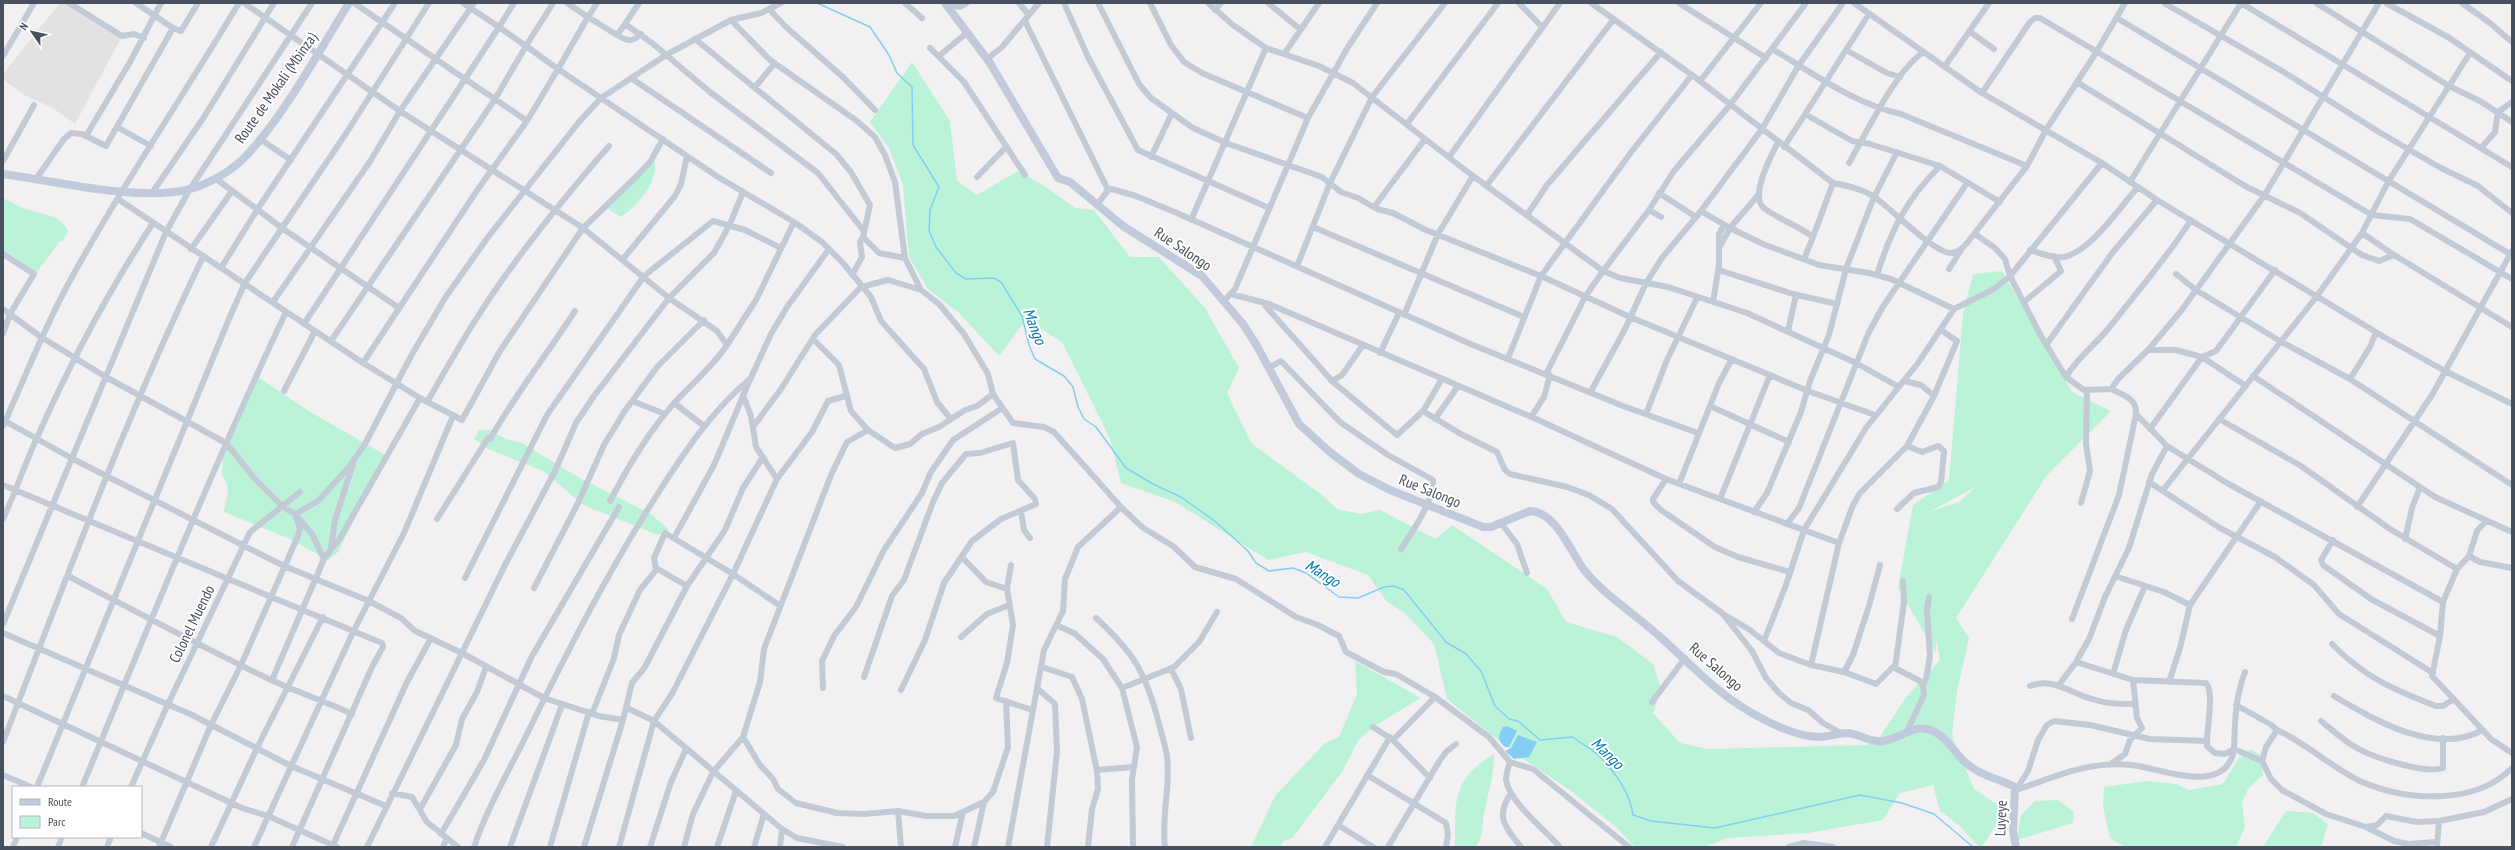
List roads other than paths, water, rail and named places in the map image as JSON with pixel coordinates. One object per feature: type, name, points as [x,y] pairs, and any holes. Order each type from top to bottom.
[{"type":"street","points":[[3,56],[34,3]]},
{"type":"street","points":[[69,3],[122,36],[134,34],[144,38]]},
{"type":"street","points":[[136,3],[173,28],[180,31],[198,3]]},
{"type":"street","points":[[86,136],[144,38],[161,3]]},
{"type":"street","points":[[239,3],[118,199],[66,288],[41,337],[4,424],[284,566],[369,601],[400,618],[415,631],[462,653],[544,698],[562,705],[623,720]]},
{"type":"street","points":[[244,3],[400,111],[524,191],[555,208],[623,259],[669,298],[704,320],[717,331],[727,345]]},
{"type":"street","points":[[152,193],[204,117],[264,16],[274,3]]},
{"type":"street","points":[[3,624],[166,232],[190,190],[312,3]]},
{"type":"street","name":"Route de Mokali (Mbinza)","points":[[3,174],[123,191],[152,193],[190,190],[215,178],[243,159],[260,139],[349,3]]},
{"type":"street","points":[[354,3],[381,23],[527,121]]},
{"type":"street","points":[[221,268],[257,210],[395,3]]},
{"type":"street","points":[[37,786],[64,724],[112,600],[245,283],[319,175],[429,3]]},
{"type":"street","points":[[463,3],[472,6],[558,69],[687,156],[743,192],[794,222],[829,249],[872,298],[881,320],[924,369],[937,402],[950,418]]},
{"type":"street","points":[[304,324],[514,3]]},
{"type":"street","points":[[331,341],[495,99],[553,3]]},
{"type":"street","points":[[567,3],[628,41],[633,41],[641,34]]},
{"type":"street","points":[[363,363],[492,169],[527,121],[597,3]]},
{"type":"street","points":[[617,35],[639,3]]},
{"type":"street","points":[[294,514],[318,501],[355,459],[375,426],[396,384],[445,298],[524,191],[579,122],[601,98],[666,55],[694,39],[731,20],[770,10],[781,3]]},
{"type":"street","points":[[905,3],[922,18]]},
{"type":"street","points":[[946,4],[960,7],[967,3]]},
{"type":"street","points":[[1019,3],[1029,15]]},
{"type":"street","points":[[987,59],[1002,47],[1039,3]]},
{"type":"street","points":[[1064,3],[1088,57],[1136,147],[1208,183],[1269,208]]},
{"type":"street","points":[[1098,3],[1139,84],[1151,98],[1193,128],[1226,143],[1289,167],[1322,177],[1341,192],[1358,198],[1374,207],[1408,219],[1426,230],[1490,257],[1542,276],[1630,317],[1732,358],[1808,391],[1875,415]]},
{"type":"street","points":[[1150,3],[1172,45],[1184,62],[1202,73],[1308,118]]},
{"type":"street","points":[[1208,3],[1215,10],[1266,48],[1334,72],[1353,82],[1473,176],[1603,271],[1620,278],[1646,283],[1714,302],[1788,331],[1856,363],[1899,387]]},
{"type":"street","points":[[1215,10],[1221,3]]},
{"type":"street","points":[[1268,3],[1300,29]]},
{"type":"street","points":[[1284,54],[1319,3]]},
{"type":"street","points":[[1224,301],[1231,294],[1289,167],[1308,118],[1348,47],[1377,3]]},
{"type":"street","points":[[1297,266],[1330,183],[1372,97],[1445,3]]},
{"type":"street","points":[[1407,124],[1498,3]]},
{"type":"street","points":[[1519,3],[1542,28]]},
{"type":"street","points":[[1449,157],[1560,3]]},
{"type":"street","points":[[1591,3],[1692,75],[1784,147],[1833,183],[1860,188],[1874,196],[1898,218],[1947,252],[1952,253],[1961,249]]},
{"type":"street","points":[[1679,3],[1766,58]]},
{"type":"street","points":[[1700,81],[1761,3]]},
{"type":"street","points":[[1531,417],[1544,397],[1548,374],[1585,297],[1649,210],[1674,171],[1730,104],[1806,3]]},
{"type":"street","points":[[1591,391],[1646,283],[1662,258],[1702,211],[1762,129],[1799,65],[1843,3]]},
{"type":"street","points":[[1854,3],[1863,6],[1869,14],[1982,93],[2102,163],[2157,200],[2445,372],[2512,404]]},
{"type":"street","points":[[1945,66],[1989,3]]},
{"type":"street","points":[[1949,269],[1961,249],[1975,234],[2027,166],[2046,130],[2097,51],[2117,18],[2124,3]]},
{"type":"street","points":[[2164,3],[2323,96],[2409,149],[2486,190],[2512,213]]},
{"type":"street","points":[[2130,182],[2161,135],[2241,3],[2430,119],[2482,147],[2512,167]]},
{"type":"street","points":[[2316,3],[2449,86],[2480,101],[2512,122]]},
{"type":"street","points":[[2111,389],[2124,373],[2148,350],[2196,290],[2264,196],[2379,3]]},
{"type":"street","points":[[2386,3],[2425,23],[2512,81]]},
{"type":"street","points":[[2462,3],[2490,23],[2512,42]]},
{"type":"street","name":"Rue Salongo","points":[[946,4],[987,59],[1056,175],[1062,180],[1070,182],[1123,226],[1196,271],[1243,324],[1270,367],[1288,407],[1299,424],[1325,448],[1359,474],[1426,505],[1483,527],[1491,527],[1500,522],[1530,511],[1537,511],[1548,518],[1586,572],[1727,696],[1785,728],[1818,737],[1841,733],[1878,741],[1917,729],[1935,732],[1946,740],[1971,767],[1996,780],[2015,787],[2016,790]]},
{"type":"street","points":[[272,302],[371,160],[400,111],[472,6]]},
{"type":"street","points":[[770,10],[786,27],[844,78],[875,110]]},
{"type":"street","points":[[1784,147],[1869,14]]},
{"type":"street","points":[[1982,93],[2035,18],[2049,24],[2097,51],[2180,102],[2372,215],[2410,219],[2512,279]]},
{"type":"street","points":[[2117,18],[2302,131],[2511,253],[2482,309],[2416,421],[2357,507]]},
{"type":"street","points":[[731,20],[775,63],[857,121],[875,137],[885,155],[895,184],[905,258],[921,290]]},
{"type":"street","points":[[1025,20],[1108,190]]},
{"type":"street","points":[[1486,185],[1614,20]]},
{"type":"street","points":[[625,24],[641,34],[710,92],[818,173],[864,230]]},
{"type":"street","points":[[36,179],[68,135],[75,133],[86,136],[106,146],[173,28]]},
{"type":"street","points":[[1969,31],[1994,49]]},
{"type":"street","points":[[939,56],[968,32]]},
{"type":"street","points":[[694,39],[820,139],[850,172],[870,205],[863,237],[860,242],[862,257],[852,275]]},
{"type":"street","points":[[930,48],[964,82],[1025,175]]},
{"type":"street","points":[[1191,220],[1226,143],[1246,92],[1266,48]]},
{"type":"street","points":[[1772,49],[1826,82],[1879,109],[1901,114],[2027,166]]},
{"type":"street","points":[[1846,50],[1887,73],[1900,77]]},
{"type":"street","points":[[1527,214],[1552,179],[1661,52]]},
{"type":"street","points":[[1849,163],[1879,109],[1900,77],[1912,61],[1924,52]]},
{"type":"street","points":[[2163,490],[2189,459],[2316,296],[2362,233],[2388,182],[2430,119],[2470,53]]},
{"type":"street","points":[[755,87],[775,63]]},
{"type":"street","points":[[1508,358],[1542,276],[1564,242],[1692,75]]},
{"type":"street","points":[[631,78],[771,173]]},
{"type":"street","points":[[2077,82],[2161,135],[2264,196],[2300,213],[2351,248],[2379,261],[2394,255]]},
{"type":"street","points":[[2482,147],[2495,132],[2498,112],[2512,102]]},
{"type":"street","points":[[3,161],[34,105]]},
{"type":"street","points":[[1152,156],[1172,113]]},
{"type":"street","points":[[1805,114],[1846,139],[1862,142],[1896,154],[1912,157],[1940,166],[2000,202]]},
{"type":"street","points":[[117,128],[151,146]]},
{"type":"street","points":[[260,139],[291,160]]},
{"type":"street","points":[[118,199],[363,363],[420,398],[462,420],[500,351],[583,228],[650,162],[662,139]]},
{"type":"street","points":[[1374,207],[1426,139]]},
{"type":"street","points":[[1720,246],[1730,228],[1758,194],[1778,142]]},
{"type":"street","points":[[427,402],[478,316],[555,208],[609,146]]},
{"type":"street","points":[[977,177],[1006,147]]},
{"type":"street","points":[[1754,512],[1767,493],[1789,442],[1829,335],[1846,269],[1874,196],[1896,154]]},
{"type":"street","points":[[623,259],[675,196],[685,170],[687,156]]},
{"type":"street","points":[[1764,641],[1804,530],[1875,415],[1904,381],[1941,330],[1954,309],[1994,289],[2010,276],[2102,163]]},
{"type":"street","points":[[1877,275],[1898,218],[1922,184],[1940,166]]},
{"type":"street","points":[[1380,353],[1401,314],[1438,234],[1473,176]]},
{"type":"street","points":[[215,178],[282,228],[399,308]]},
{"type":"street","points":[[1804,259],[1833,183]]},
{"type":"street","points":[[1787,524],[1799,508],[1856,363],[1882,308],[1900,284],[1967,183]]},
{"type":"street","points":[[2030,250],[2064,257],[2085,245],[2108,223],[2138,187]]},
{"type":"street","points":[[1097,204],[1108,190],[1112,189],[1136,196],[1297,266],[1401,314],[1646,414],[1698,432]]},
{"type":"street","points":[[191,249],[232,192]]},
{"type":"street","points":[[367,847],[392,793],[462,653],[555,471],[576,423],[594,396],[669,298],[712,257],[730,224],[743,192]]},
{"type":"street","points":[[1659,193],[1696,217]]},
{"type":"street","points":[[1758,194],[1759,200],[1764,208],[1813,237]]},
{"type":"street","points":[[2046,345],[2112,252],[2157,200]]},
{"type":"street","points":[[1649,210],[1661,217]]},
{"type":"street","points":[[1702,211],[1724,225],[1763,244],[1832,268],[1877,275],[1954,309]]},
{"type":"street","points":[[2066,377],[2072,367],[2109,328],[2177,242],[2191,220]]},
{"type":"street","points":[[465,578],[545,418],[644,276],[710,223],[717,221],[730,224],[781,248]]},
{"type":"street","points":[[610,501],[638,452],[665,414],[704,374],[727,345],[756,300],[794,222]]},
{"type":"street","points":[[3,519],[36,440],[76,358],[119,276],[153,223]]},
{"type":"street","points":[[1714,302],[1719,270],[1719,234],[1724,225]]},
{"type":"street","points":[[1313,227],[1524,317]]},
{"type":"street","points":[[2362,233],[2394,255],[2512,327]]},
{"type":"street","points":[[1975,234],[2001,254],[2010,276],[2046,345],[2066,377],[2078,388],[2087,390],[2111,389],[2132,400],[2135,404],[2136,414],[2119,495],[2072,619]]},
{"type":"street","points":[[863,237],[879,253],[905,258]]},
{"type":"street","points":[[674,538],[714,465],[743,395],[786,308],[829,249]]},
{"type":"street","points":[[2024,302],[2061,271],[2054,256]]},
{"type":"street","points":[[3,334],[10,314],[34,274],[4,257]]},
{"type":"street","points":[[3,742],[107,475],[164,337],[203,257]]},
{"type":"street","points":[[1719,270],[1796,295],[1837,304]]},
{"type":"street","points":[[2150,429],[2202,357],[2216,351],[2275,270]]},
{"type":"street","points":[[2176,274],[2196,290],[2280,341],[2350,379],[2416,421],[2439,439],[2512,485]]},
{"type":"street","points":[[753,427],[781,389],[813,339],[861,287],[888,280],[921,290],[939,304],[964,334],[988,374],[993,394],[1013,423],[1044,427],[1054,432],[1121,507],[1142,527],[1174,547],[1194,567],[1234,578],[1296,617],[1318,625],[1339,636],[1346,652],[1384,672],[1396,674],[1435,697],[1489,737],[1510,762],[1533,769],[1629,847]]},
{"type":"street","points":[[1231,294],[1262,302],[1531,417],[1666,479],[1839,543]]},
{"type":"street","points":[[1788,331],[1796,295]]},
{"type":"street","points":[[1646,414],[1667,360],[1680,337],[1697,298]]},
{"type":"street","points":[[1262,302],[1332,381],[1397,435],[1423,411],[1442,379]]},
{"type":"street","points":[[3,309],[41,337],[106,377],[226,443],[255,479],[283,507],[294,514],[312,534],[324,559]]},
{"type":"street","points":[[437,519],[516,395],[549,352],[575,311]]},
{"type":"street","points":[[82,786],[150,621],[226,443],[286,312]]},
{"type":"street","points":[[534,588],[578,503],[604,445],[632,401],[657,367],[704,320]]},
{"type":"street","points":[[1811,665],[1839,543],[1851,511],[1860,494],[1907,446],[1934,396],[1957,341],[1941,330]]},
{"type":"street","points":[[284,391],[315,331]]},
{"type":"street","points":[[2350,379],[2370,347],[2376,332]]},
{"type":"street","points":[[813,339],[839,365],[845,396],[851,412],[868,430],[898,449],[910,444],[922,434],[939,427],[950,418],[977,406],[993,394]]},
{"type":"street","points":[[1332,381],[1342,375],[1363,345]]},
{"type":"street","points":[[2148,350],[2176,350],[2202,357],[2246,386]]},
{"type":"street","points":[[1680,484],[1698,432],[1719,383],[1732,358]]},
{"type":"street","points":[[1270,367],[1281,361],[1340,422],[1388,455],[1432,480],[1426,505],[1417,524],[1401,549]]},
{"type":"street","points":[[1720,499],[1748,424],[1770,375]]},
{"type":"street","points":[[2253,376],[2443,502],[2512,532]]},
{"type":"street","points":[[474,847],[488,808],[544,698],[605,581],[641,520],[681,457],[704,426],[736,390],[751,378]]},
{"type":"street","points":[[1904,381],[1921,385],[1934,396]]},
{"type":"street","points":[[1435,419],[1458,386]]},
{"type":"street","points":[[2081,503],[2090,472],[2086,444],[2087,390]]},
{"type":"street","points":[[743,395],[751,413],[756,447],[777,478]]},
{"type":"street","points":[[619,847],[654,721],[673,692],[733,574],[777,478],[812,432],[828,401],[845,396]]},
{"type":"street","points":[[272,680],[324,559],[349,523],[420,398]]},
{"type":"street","points":[[632,401],[665,414]]},
{"type":"street","points":[[674,404],[704,426]]},
{"type":"street","points":[[1710,406],[1789,442]]},
{"type":"street","points":[[823,688],[822,661],[834,636],[856,607],[884,550],[922,493],[931,472],[953,440],[1002,409]]},
{"type":"street","points":[[1423,411],[1497,452],[1505,470],[1510,474],[1567,487],[1589,495],[1612,509],[1678,581],[1779,653],[1811,665],[1844,672],[1876,684],[1880,683],[1890,668],[1895,668],[1920,681],[1923,685]]},
{"type":"street","points":[[2136,414],[2168,446],[2189,459],[2261,501],[2443,602]]},
{"type":"street","points":[[254,847],[354,630],[404,533],[453,416]]},
{"type":"street","points":[[2219,419],[2301,466],[2357,507],[2405,539],[2458,569]]},
{"type":"street","points":[[684,847],[693,814],[713,772],[743,737],[760,682],[764,649],[779,605],[831,474],[846,444],[868,430]]},
{"type":"street","points":[[864,677],[892,596],[904,580],[933,502],[942,483],[966,454],[980,453],[1013,443],[1018,480],[1036,503],[1002,519],[972,540],[944,585],[925,640],[901,690]]},
{"type":"street","points":[[1897,509],[1914,493],[1935,488],[1940,482],[1944,449],[1938,446],[1922,452],[1907,446]]},
{"type":"street","points":[[2058,686],[2076,662],[2089,639],[2115,576],[2129,548],[2149,482],[2168,446]]},
{"type":"street","points":[[584,847],[627,708],[631,686],[646,664],[687,586],[725,530],[743,488],[763,457]]},
{"type":"street","points":[[331,549],[335,520],[355,459]]},
{"type":"street","points":[[1666,479],[1653,499],[1653,502],[1660,510],[1715,547],[1738,557],[1790,572]]},
{"type":"street","points":[[2149,482],[2163,490],[2190,510],[2235,537],[2275,557],[2320,591],[2339,614],[2433,673]]},
{"type":"street","points":[[3,485],[178,556],[228,579],[323,617],[382,643],[383,647],[372,667],[292,847]]},
{"type":"street","points":[[2405,539],[2412,508],[2420,487]]},
{"type":"street","name":"Colonel Muendo","points":[[131,786],[168,704],[252,528],[283,507],[300,492]]},
{"type":"street","points":[[2169,682],[2180,648],[2190,605],[2219,566],[2235,537],[2261,501]]},
{"type":"street","points":[[441,834],[484,760],[518,684],[619,507]]},
{"type":"street","points":[[1008,847],[1045,646],[1064,609],[1065,582],[1076,549],[1121,507]]},
{"type":"street","points":[[1021,511],[1023,528],[1030,538]]},
{"type":"street","points":[[160,844],[188,782],[211,725],[241,665],[272,597],[299,532],[294,514]]},
{"type":"street","points":[[2486,520],[2477,531],[2469,556],[2458,569],[2443,602],[2440,636],[2433,673],[2434,678],[2483,730],[2493,740],[2512,753]]},
{"type":"street","points":[[1500,522],[1517,544],[1527,573]]},
{"type":"street","points":[[550,847],[591,713],[614,658],[619,635],[640,590],[656,568],[654,558],[665,533],[733,574],[779,605]]},
{"type":"street","points":[[2333,540],[2321,560],[2323,565],[2371,599],[2440,636]]},
{"type":"street","points":[[962,556],[986,582],[1007,589]]},
{"type":"street","points":[[2469,556],[2480,562],[2512,568]]},
{"type":"street","points":[[1011,565],[1007,589],[1013,625],[1008,660],[996,696],[997,699],[1032,710]]},
{"type":"street","points":[[1844,672],[1853,655],[1880,566]]},
{"type":"street","points":[[656,568],[687,586]]},
{"type":"street","points":[[68,576],[150,621],[272,680],[323,700],[352,714]]},
{"type":"street","points":[[2115,576],[2174,597],[2190,605]]},
{"type":"street","points":[[1895,668],[1904,602],[1903,581]]},
{"type":"street","points":[[2113,674],[2126,630],[2145,586]]},
{"type":"street","points":[[1906,733],[1924,695],[1923,685],[1930,656],[1927,610],[1929,597]]},
{"type":"street","points":[[961,637],[987,614],[1009,605]]},
{"type":"street","points":[[1122,688],[1146,680],[1171,669],[1201,639],[1217,612]]},
{"type":"street","points":[[1722,613],[1752,651],[1766,678],[1779,693],[1791,703],[1808,710],[1823,723],[1841,733]]},
{"type":"street","points":[[211,847],[257,748],[323,617]]},
{"type":"street","points":[[1096,618],[1124,645],[1135,659],[1146,680],[1167,757],[1164,847]]},
{"type":"street","points":[[1056,625],[1074,633],[1103,659],[1122,688],[1137,747],[1132,767],[1133,847]]},
{"type":"street","points":[[3,633],[84,670],[168,704],[291,766],[386,806]]},
{"type":"street","points":[[3,696],[102,740],[232,803],[268,816],[298,831],[335,846],[356,794],[407,682],[431,638]]},
{"type":"street","points":[[2332,644],[2361,671],[2392,689],[2436,706],[2443,706],[2454,699]]},
{"type":"street","points":[[1652,702],[1685,658]]},
{"type":"street","points":[[2076,662],[2133,680],[2202,682],[2208,684],[2210,698],[2207,741],[2209,750],[2215,753],[2225,754],[2234,749]]},
{"type":"street","points":[[420,809],[456,745],[462,719],[477,692],[486,667]]},
{"type":"street","points":[[1042,668],[1068,675],[1074,680],[1082,699],[1096,770],[1098,789],[1092,809],[1088,847]]},
{"type":"street","points":[[1171,669],[1181,689],[1191,738]]},
{"type":"street","points":[[2016,790],[2089,767],[2131,765],[2164,773],[2203,776],[2225,771],[2232,761],[2238,689],[2245,672]]},
{"type":"street","points":[[2108,766],[2125,754],[2134,736],[2142,728],[2137,718],[2133,680]]},
{"type":"street","points":[[2030,686],[2041,682],[2058,686],[2108,704],[2135,704]]},
{"type":"street","points":[[1038,688],[1055,704],[1057,752],[1047,847]]},
{"type":"street","points":[[2334,696],[2398,730],[2443,738],[2468,738],[2483,730]]},
{"type":"street","points":[[1325,847],[1367,775],[1391,739],[1435,697]]},
{"type":"street","points":[[743,737],[760,765],[778,788],[796,803],[837,813],[864,814],[898,811],[942,817],[962,812],[984,802],[993,792],[1008,749],[1006,701]]},
{"type":"street","points":[[510,847],[562,705]]},
{"type":"street","points":[[2236,705],[2273,725],[2277,730],[2360,780],[2389,791],[2408,795],[2454,795],[2485,786],[2503,777],[2512,768]]},
{"type":"street","points":[[627,708],[654,721],[782,829],[798,838],[820,845],[843,847]]},
{"type":"street","points":[[2321,721],[2358,749],[2405,764],[2425,768],[2443,768],[2443,738]]},
{"type":"street","points":[[2016,790],[2028,771],[2035,745],[2050,722],[2090,725],[2134,736],[2165,740],[2207,741]]},
{"type":"street","points":[[1373,727],[1391,739],[1430,778]]},
{"type":"street","points":[[2262,761],[2266,747],[2277,730]]},
{"type":"street","points":[[1388,847],[1412,804],[1446,752],[1456,744]]},
{"type":"street","points":[[650,847],[664,800],[686,749]]},
{"type":"street","points":[[2234,749],[2262,761],[2271,779],[2282,790],[2326,814],[2366,827],[2392,840],[2408,844],[2437,844],[2439,821]]},
{"type":"street","points":[[1510,762],[1506,779],[1511,793],[1560,847]]},
{"type":"street","points":[[1096,770],[1132,767]]},
{"type":"street","points":[[3,775],[28,786]]},
{"type":"street","points":[[1367,775],[1412,804],[1446,823],[1448,835],[1446,847]]},
{"type":"street","name":"Luyeye","points":[[2016,790],[2013,831],[2016,847]]},
{"type":"street","points":[[717,847],[736,791]]},
{"type":"street","points":[[392,793],[412,796],[427,822],[458,847]]},
{"type":"street","points":[[1511,793],[1503,808],[1504,826],[1520,847]]},
{"type":"street","points":[[2366,827],[2377,825],[2386,816],[2417,822],[2439,821],[2484,812],[2512,799]]},
{"type":"street","points":[[974,847],[984,802]]},
{"type":"street","points":[[898,811],[901,847]]},
{"type":"street","points":[[955,847],[962,812]]},
{"type":"street","points":[[754,847],[764,814]]},
{"type":"street","points":[[1338,825],[1373,847]]},
{"type":"street","points":[[780,847],[782,829]]},
{"type":"street","points":[[142,834],[160,844],[171,847]]},
{"type":"street","points":[[443,847],[447,838]]},
{"type":"street","points":[[1789,847],[1804,843],[1833,847]]},
{"type":"water","points":[[1507,726],[1517,731],[1509,747],[1505,747],[1499,738],[1499,735],[1503,727]]},
{"type":"water","points":[[1518,735],[1537,742],[1529,757],[1514,759],[1505,751],[1511,748]]},
{"type":"waterway","name":"Mango","points":[[817,3],[870,27],[889,55],[897,73],[912,87],[913,145],[939,187],[930,210],[929,231],[936,247],[956,273],[966,279],[994,278],[1001,282],[1022,316],[1029,345],[1035,359],[1064,376],[1073,387],[1078,407],[1084,419],[1096,427],[1126,468],[1153,484],[1181,497],[1216,522],[1248,551],[1256,563],[1269,571],[1293,568],[1306,573],[1339,597],[1358,598],[1384,587],[1394,586],[1404,590],[1446,642],[1466,654],[1481,671],[1495,706],[1509,719],[1518,721],[1540,740],[1573,737],[1595,753],[1610,768],[1625,790],[1629,798],[1633,815],[1651,821],[1715,828],[1860,795],[1902,803],[1934,814],[1973,847]]}]
